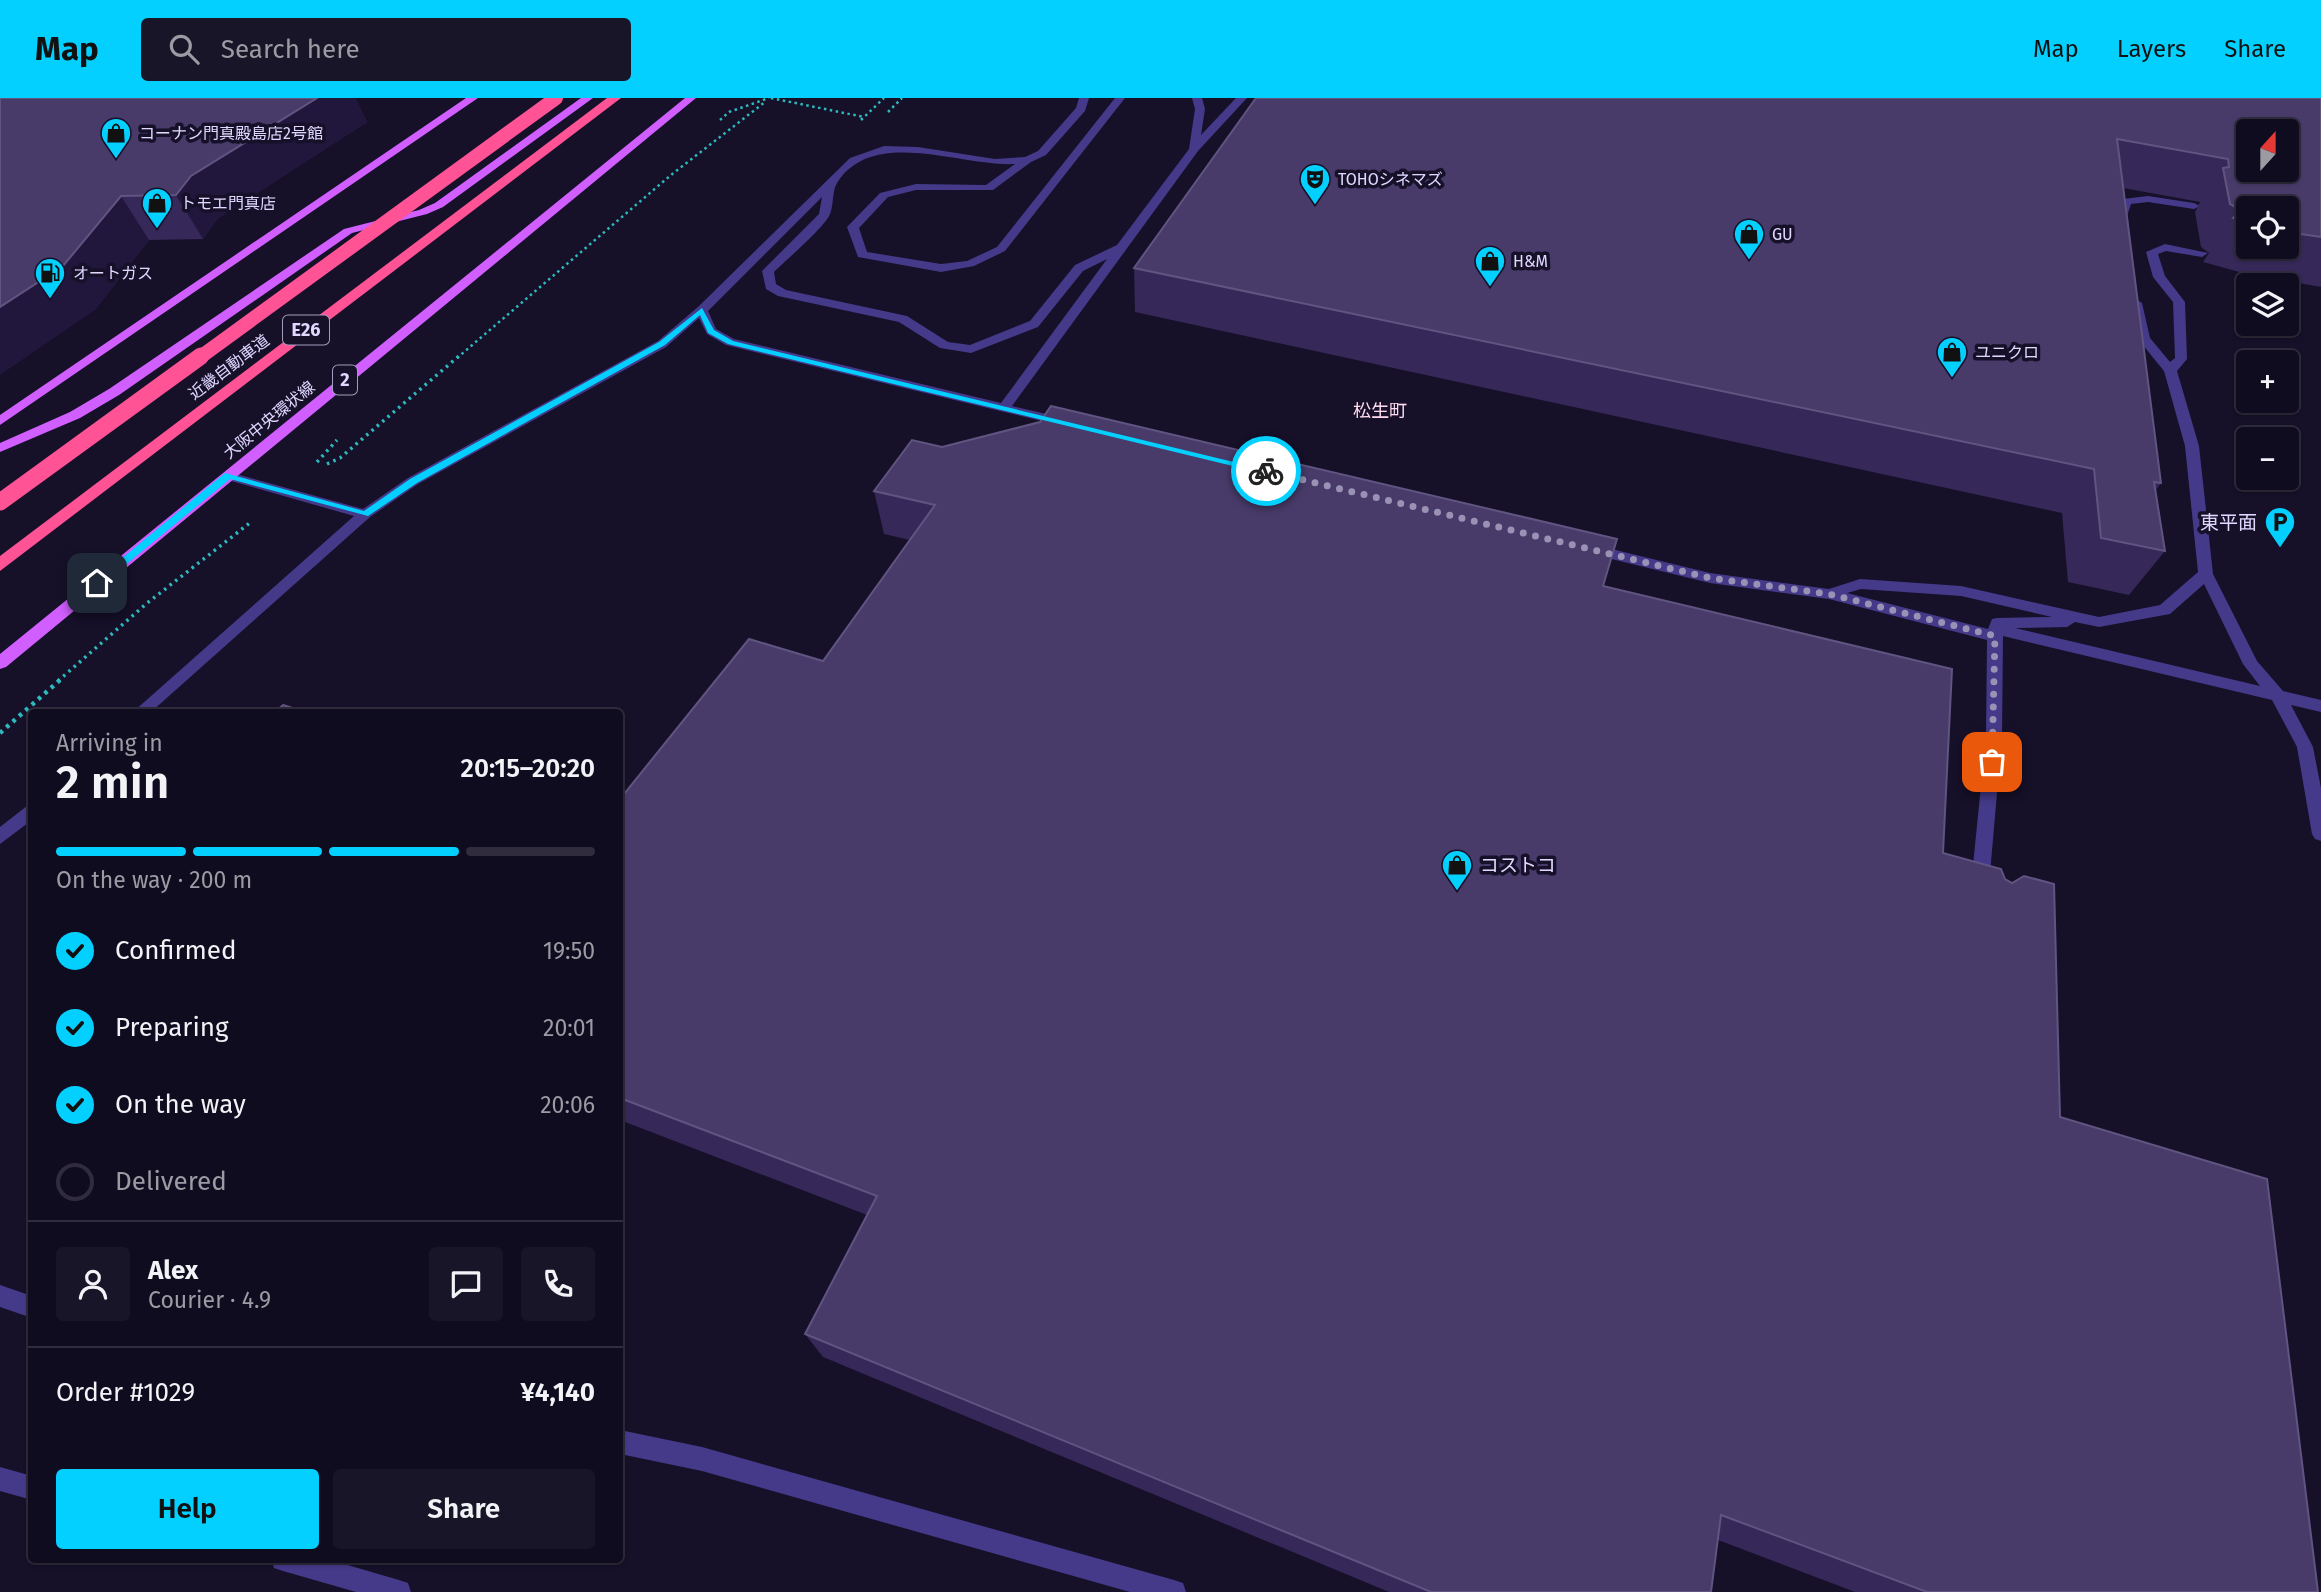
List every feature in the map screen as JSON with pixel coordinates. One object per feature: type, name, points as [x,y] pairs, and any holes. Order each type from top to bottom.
[{"type":"highway","name":"近畿自動車道","points":[[0,502],[556,98]]},
{"type":"highway","name":"近畿自動車道","points":[[0,565],[176,428],[615,98]]},
{"type":"highway","points":[[0,495],[115,416]]},
{"type":"main road","points":[[0,421],[473,98]]},
{"type":"main road","points":[[0,448],[75,415],[114,392],[348,231],[423,212],[439,205],[589,98]]},
{"type":"main road","name":"大阪中央環状線","points":[[0,663],[691,98]]},
{"type":"street","points":[[1084,98],[1081,109],[1042,153],[1027,160],[989,188],[916,187],[884,195],[853,228],[862,255],[941,268],[970,264],[1001,249],[1120,98]]},
{"type":"street","points":[[1194,149],[1200,108],[1196,98]]},
{"type":"street","points":[[1004,408],[1194,149],[1242,98]]},
{"type":"street","points":[[144,709],[365,514],[413,481],[662,344],[702,310],[832,178],[854,160],[884,149],[918,150],[995,162],[1027,160]]},
{"type":"street","points":[[832,178],[824,215],[768,271],[769,286],[782,293],[902,319],[944,345],[971,349],[1034,324],[1079,268],[1121,248]]},
{"type":"street","points":[[2126,243],[2121,216],[2127,201],[2148,199],[2194,206]]},
{"type":"street","points":[[2171,370],[2181,359],[2179,302],[2159,277],[2152,252],[2165,247],[2202,253]]},
{"type":"street","points":[[2133,285],[2144,340],[2171,370],[2192,446],[2206,574],[2251,664],[2278,696],[2305,747],[2321,834]]},
{"type":"street","points":[[702,310],[711,331],[730,342],[1086,427]]},
{"type":"street","points":[[229,475],[365,514]]},
{"type":"street","points":[[1574,545],[1710,578],[1829,594],[2321,706]]},
{"type":"street","points":[[1979,898],[1994,736],[1997,623],[2099,621],[2165,610],[2206,574]]},
{"type":"street","points":[[1829,594],[1860,584],[1961,591],[2099,621]]},
{"type":"street","points":[[0,837],[28,812]]},
{"type":"street","points":[[0,1296],[28,1306]]},
{"type":"street","points":[[623,1443],[702,1460],[1174,1592]]},
{"type":"street","points":[[0,1479],[28,1487]]},
{"type":"street","points":[[297,1563],[399,1592]]},
{"type":"path","points":[[0,733],[146,604],[304,475],[340,458],[671,175],[770,98],[866,116],[861,120],[884,98]]},
{"type":"building","points":[[0,98],[317,98],[191,176],[176,195],[121,196],[63,266],[0,307]]},
{"type":"building","points":[[1256,98],[2321,98],[2321,237],[2299,234],[2299,196],[2236,196],[2236,207],[2230,204],[2223,168],[2229,167],[2228,159],[2117,139],[2161,483],[2154,482],[2165,551],[2101,538],[2094,469],[1134,268]]},
{"type":"building","name":"コストコ","points":[[1051,406],[1617,539],[1603,586],[1952,669],[1943,853],[2001,869],[2005,879],[2012,883],[2024,876],[2054,884],[2060,1117],[2267,1179],[2318,1592],[1927,1592],[1721,1515],[1711,1592],[1431,1592],[805,1334],[877,1196],[623,1099],[623,795],[749,639],[823,661],[935,505],[874,491],[912,440],[942,447],[1040,422]]},
{"type":"building","points":[[283,705],[296,709],[278,709]]},
{"type":"way so far","points":[[1266,471],[1710,578],[1829,594],[1995,636],[1992,762]]},
{"type":"place","name":"コーナン門真殿島店2号館","points":[[116,160]]},
{"type":"place","name":"TOHOシネマズ","points":[[1315,206]]},
{"type":"place","name":"トモエ門真店","points":[[157,230]]},
{"type":"place","name":"GU","points":[[1749,261]]},
{"type":"place","name":"H&M","points":[[1490,288]]},
{"type":"place","name":"オートガス","points":[[50,300]]},
{"type":"place","name":"ユニクロ","points":[[1952,379]]},
{"type":"place","name":"東平面","points":[[2280,549]]},
{"type":"place","name":"コストコ","points":[[1457,892]]},
{"type":"district","name":"松生町","points":[[1380,411]]},
{"type":"route","points":[[97,583],[229,475],[365,514],[413,481],[662,344],[702,310],[711,331],[730,342],[1266,471]]}]
